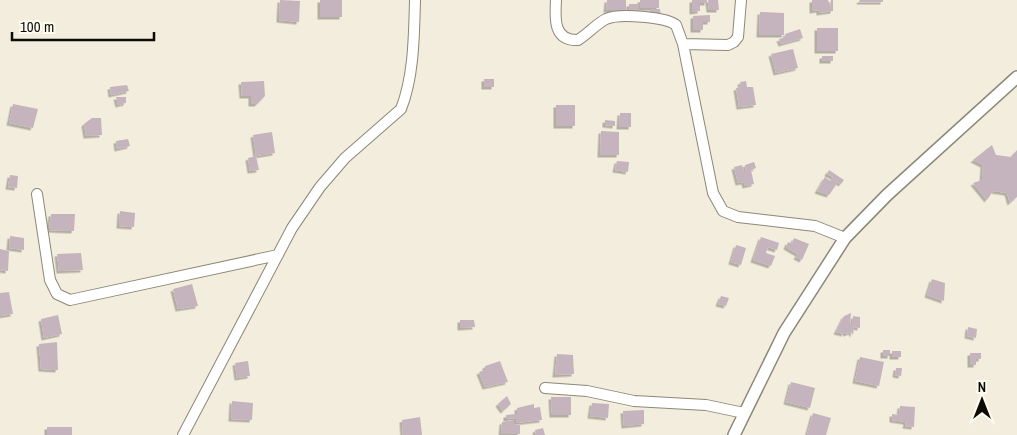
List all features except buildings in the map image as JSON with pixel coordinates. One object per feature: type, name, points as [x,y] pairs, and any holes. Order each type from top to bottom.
[{"type":"street","points":[[183,435],[292,228],[320,187],[359,144],[375,133],[401,109],[406,98],[410,67],[414,0]]},
{"type":"street","points":[[556,0],[558,32],[567,39],[578,40],[607,18],[628,17],[662,20],[673,23],[679,30],[683,44],[714,193],[719,207],[738,217],[805,224],[845,238]]},
{"type":"street","points":[[683,44],[728,45],[734,42],[738,37],[741,0]]},
{"type":"street","points":[[734,435],[784,333],[845,238],[886,195],[1017,77]]},
{"type":"street","points":[[37,194],[50,280],[56,294],[70,300],[278,255]]},
{"type":"street","points":[[545,388],[587,391],[634,401],[706,405],[744,413]]}]
